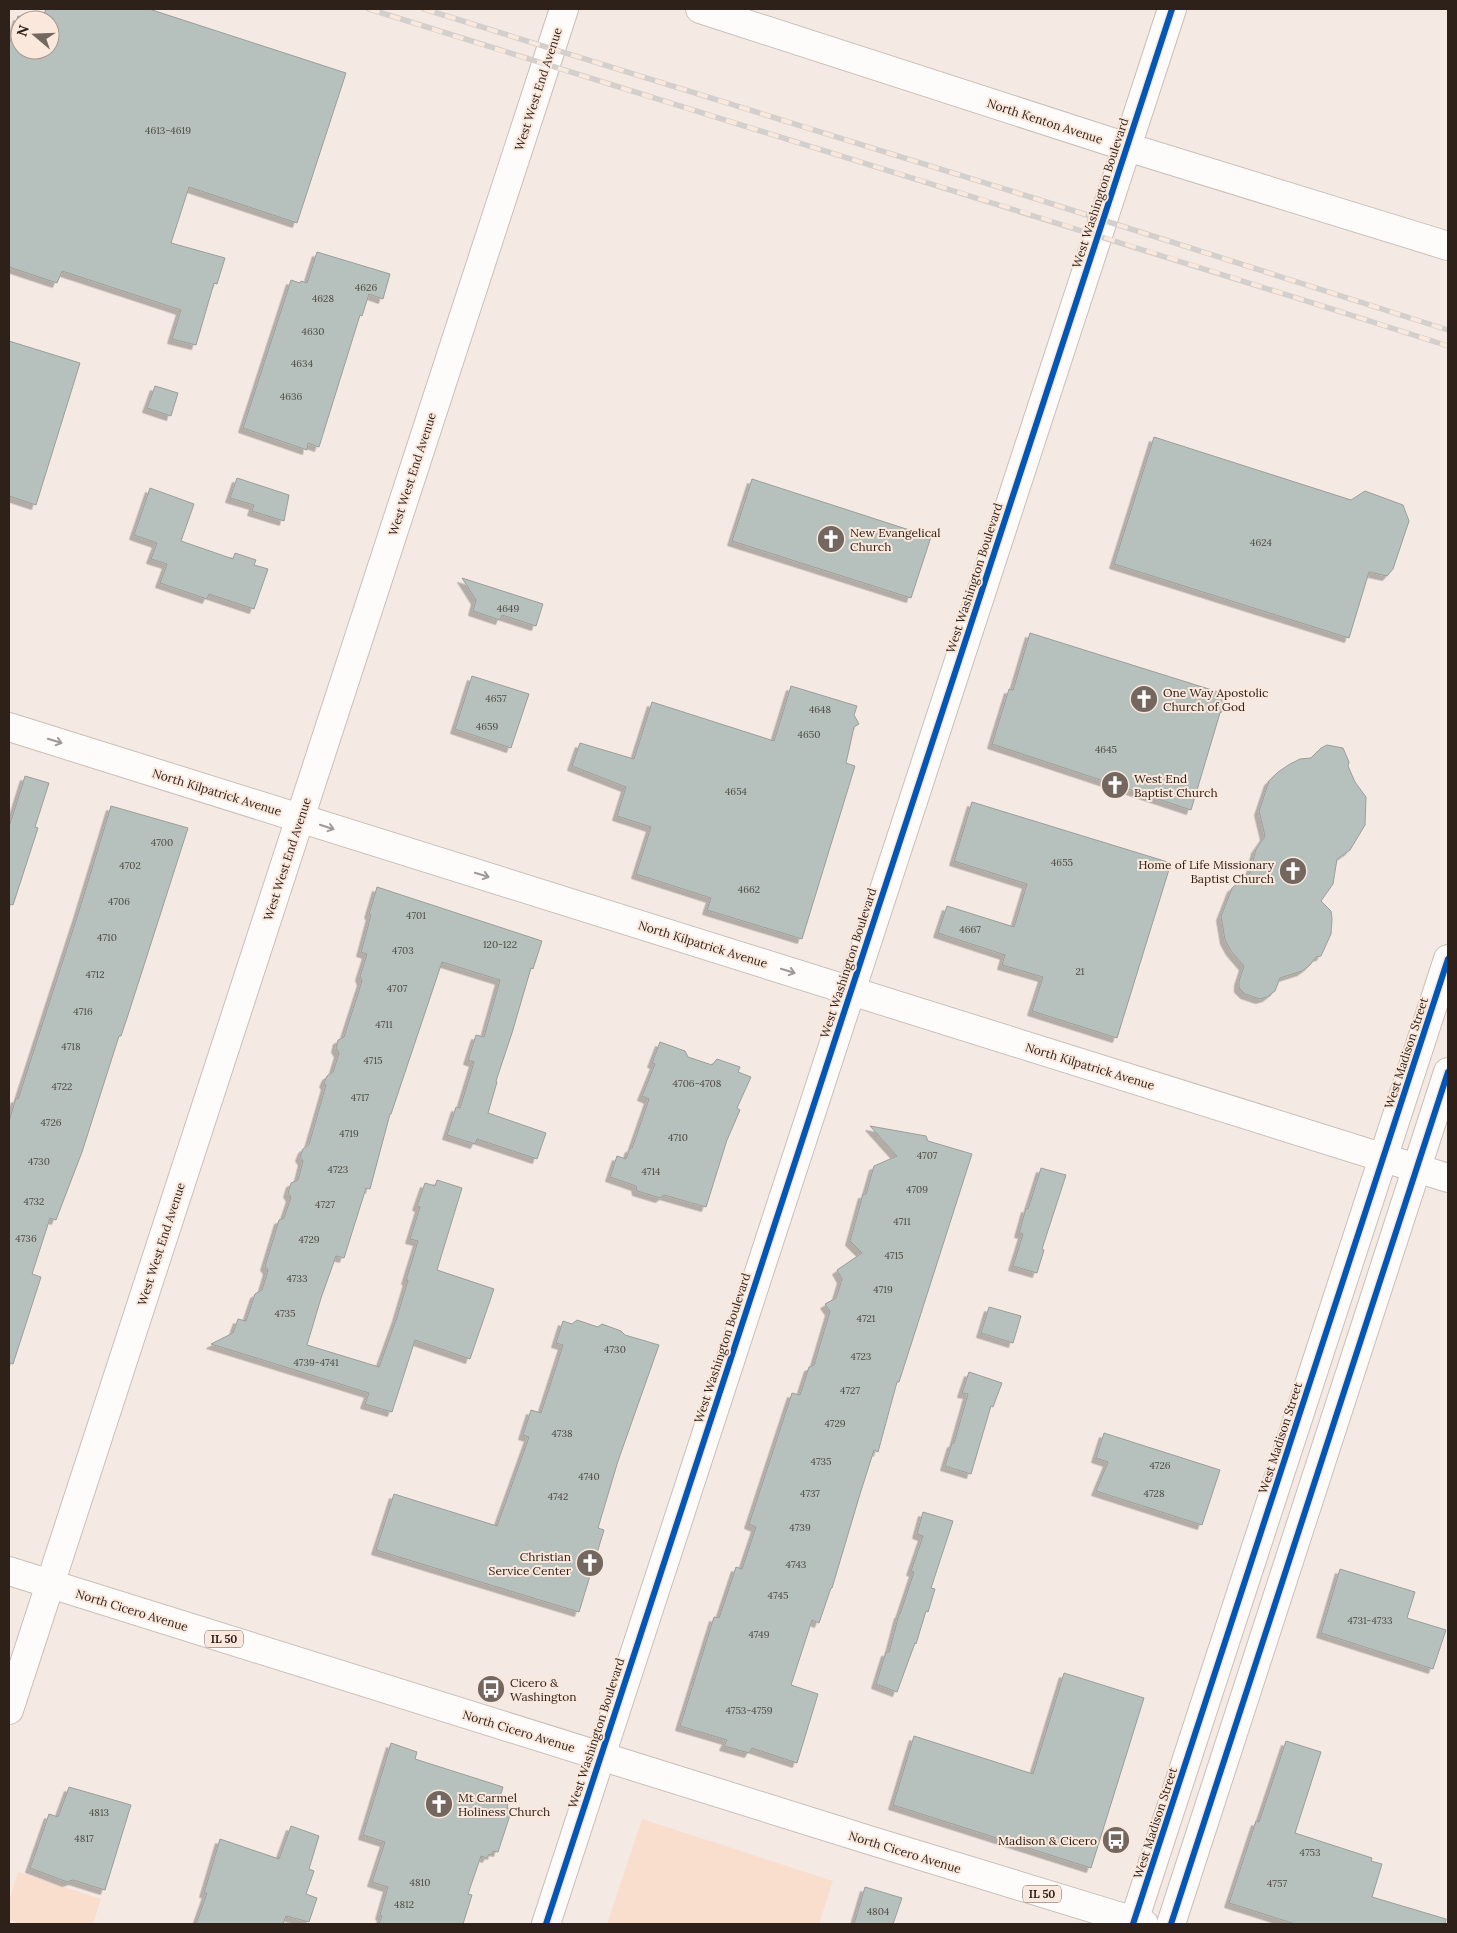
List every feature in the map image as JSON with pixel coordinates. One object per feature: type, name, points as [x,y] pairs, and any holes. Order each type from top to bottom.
[{"type":"street","name":"West West End Avenue","points":[[9,1710],[564,9]]},
{"type":"street","name":"North Kenton Avenue","points":[[700,9],[1127,147],[1448,246]]},
{"type":"street","name":"West Washington Boulevard","points":[[546,1924],[1172,9]]},
{"type":"street","name":"North Kilpatrick Avenue","points":[[9,727],[1448,1178]]},
{"type":"street","name":"West Madison Street","points":[[1171,1924],[1400,1163],[1448,959]]},
{"type":"street","name":"West Madison Street","points":[[1137,1923],[1400,1163],[1448,1072]]},
{"type":"street","name":"North Cicero Avenue","points":[[9,1571],[1137,1923]]},
{"type":"shaded area","points":[[642,1819],[833,1881],[819,1924],[607,1924]]},
{"type":"shaded area","points":[[18,1872],[101,1899],[93,1924],[22,1924],[9,1920],[9,1901]]},
{"type":"building","points":[[149,9],[346,73],[297,223],[189,187],[171,243],[225,258],[217,284],[214,283],[196,345],[172,339],[181,310],[62,271],[57,283],[9,267],[9,45],[10,42],[10,60],[60,60],[60,10],[46,10]]},
{"type":"building","points":[[317,252],[390,274],[383,299],[369,294],[362,316],[360,315],[319,447],[308,443],[307,450],[243,428],[291,280],[307,283]]},
{"type":"building","points":[[9,341],[80,363],[36,505],[9,496]]},
{"type":"building","points":[[155,386],[178,393],[171,416],[147,408]]},
{"type":"building","points":[[1154,437],[1351,500],[1365,491],[1403,505],[1409,521],[1393,569],[1387,576],[1369,572],[1349,638],[1114,564]]},
{"type":"building","points":[[237,478],[289,495],[284,521],[252,511],[254,505],[230,498]]},
{"type":"building","name":"New Evangelical Church","points":[[752,479],[931,537],[911,598],[732,541]]},
{"type":"building","points":[[150,488],[194,504],[181,541],[233,559],[235,553],[256,560],[254,565],[268,569],[254,609],[209,594],[207,599],[160,583],[167,564],[151,559],[157,543],[134,535]]},
{"type":"building","points":[[462,578],[543,604],[536,626],[502,615],[500,620],[473,611],[476,600]]},
{"type":"building","points":[[1030,633],[1228,695],[1223,711],[1220,713],[1191,810],[992,744],[1009,689],[1013,690]]},
{"type":"building","points":[[472,676],[529,694],[511,748],[455,729]]},
{"type":"building","points":[[791,686],[857,706],[854,715],[859,724],[854,727],[846,763],[855,766],[802,939],[707,910],[711,898],[636,874],[651,827],[617,816],[626,787],[572,766],[580,743],[634,759],[652,702],[774,741]]},
{"type":"building","name":"Home of Life Missionary Baptist Church","points":[[1327,745],[1343,748],[1355,782],[1366,797],[1365,825],[1350,850],[1337,859],[1333,884],[1321,901],[1331,911],[1332,919],[1331,934],[1321,956],[1316,957],[1302,971],[1280,978],[1275,991],[1267,997],[1260,999],[1245,994],[1239,988],[1239,981],[1244,966],[1231,951],[1225,940],[1221,916],[1232,888],[1250,873],[1256,849],[1265,836],[1259,811],[1269,781],[1290,764],[1300,759],[1311,758]]},
{"type":"building","points":[[25,776],[49,783],[35,827],[38,828],[13,905],[9,904],[9,827]]},
{"type":"building","points":[[972,802],[1171,863],[1117,1038],[1032,1011],[1043,977],[1002,965],[1005,955],[938,933],[947,906],[1014,927],[1027,884],[954,861]]},
{"type":"building","points":[[111,806],[188,828],[82,1152],[56,1220],[50,1218],[32,1274],[41,1277],[13,1364],[9,1363],[9,1121],[16,1098],[18,1099],[78,914]]},
{"type":"building","points":[[377,887],[542,941],[533,969],[531,968],[488,1113],[546,1133],[537,1159],[477,1139],[475,1144],[447,1135],[456,1107],[460,1108],[474,1062],[468,1060],[476,1035],[484,1037],[500,980],[442,962],[390,1114],[370,1189],[366,1188],[344,1258],[336,1256],[321,1298],[307,1345],[379,1367],[397,1317],[418,1241],[410,1239],[420,1207],[417,1206],[425,1183],[435,1186],[437,1180],[462,1188],[437,1270],[494,1289],[470,1359],[415,1340],[392,1412],[365,1404],[369,1393],[211,1344],[233,1333],[238,1319],[246,1321],[255,1294],[262,1290],[268,1270],[265,1266],[279,1220],[284,1218],[291,1197],[288,1193],[291,1183],[298,1180],[303,1161],[300,1157],[303,1149],[309,1144],[326,1085],[324,1083],[327,1076],[333,1072],[339,1053],[336,1048],[338,1040],[344,1037],[362,981],[360,976],[367,954],[361,952]]},
{"type":"building","points":[[660,1042],[685,1051],[688,1057],[712,1065],[717,1059],[740,1067],[738,1072],[751,1077],[737,1108],[740,1110],[727,1140],[706,1207],[664,1195],[660,1198],[637,1191],[636,1186],[610,1177],[617,1156],[626,1159],[630,1148],[632,1148],[649,1099],[642,1096],[655,1064],[652,1063]]},
{"type":"building","points":[[870,1126],[926,1136],[928,1141],[972,1154],[899,1382],[897,1382],[878,1452],[874,1450],[832,1588],[819,1623],[812,1620],[791,1685],[818,1694],[797,1763],[752,1748],[749,1753],[724,1746],[727,1740],[680,1726],[714,1617],[719,1618],[736,1567],[742,1569],[756,1527],[749,1524],[792,1393],[800,1395],[809,1367],[814,1365],[830,1311],[825,1304],[836,1298],[842,1279],[837,1270],[862,1253],[850,1241],[863,1194],[866,1194],[874,1166],[897,1156]]},
{"type":"building","points":[[1041,1168],[1066,1175],[1042,1249],[1044,1250],[1037,1273],[1013,1266],[1023,1234],[1019,1233],[1026,1208],[1028,1209]]},
{"type":"building","points":[[989,1307],[1021,1316],[1013,1343],[981,1333]]},
{"type":"building","points":[[577,1320],[598,1327],[602,1324],[621,1331],[625,1335],[659,1345],[618,1461],[598,1528],[604,1530],[579,1612],[376,1550],[394,1494],[497,1526],[529,1437],[523,1435],[531,1410],[541,1413],[563,1345],[556,1343],[563,1321],[572,1324]]},
{"type":"building","points":[[969,1372],[1002,1383],[993,1407],[991,1406],[971,1474],[945,1466],[952,1443],[954,1443],[968,1394],[962,1393]]},
{"type":"building","points":[[1104,1433],[1220,1470],[1202,1525],[1096,1491],[1108,1462],[1096,1458]]},
{"type":"building","points":[[923,1512],[953,1521],[931,1588],[935,1589],[928,1612],[926,1611],[916,1644],[897,1692],[876,1684],[886,1652],[889,1652],[899,1614],[914,1572],[911,1571],[923,1536],[917,1534]]},
{"type":"building","points":[[1340,1569],[1415,1592],[1407,1618],[1446,1630],[1433,1669],[1321,1633]]},
{"type":"building","points":[[1064,1673],[1144,1698],[1091,1868],[893,1805],[914,1736],[1033,1774]]},
{"type":"building","points":[[1286,1741],[1321,1752],[1295,1833],[1372,1858],[1371,1861],[1382,1864],[1372,1897],[1446,1919],[1445,1924],[1295,1924],[1229,1903],[1256,1821],[1259,1822]]},
{"type":"building","name":"Mt Carmel Holiness Church","points":[[391,1743],[417,1752],[415,1759],[503,1787],[500,1797],[505,1799],[504,1803],[508,1804],[507,1808],[512,1809],[498,1852],[493,1851],[492,1855],[489,1854],[487,1858],[481,1856],[468,1894],[472,1895],[463,1924],[379,1924],[388,1887],[372,1882],[385,1842],[363,1835]]},
{"type":"building","points":[[69,1787],[131,1805],[105,1890],[73,1880],[67,1882],[30,1868],[49,1814],[58,1817]]},
{"type":"building","points":[[291,1826],[319,1836],[309,1869],[314,1871],[306,1894],[317,1898],[309,1922],[286,1916],[283,1924],[196,1924],[207,1893],[204,1893],[220,1839],[279,1859]]},
{"type":"building","points":[[865,1887],[902,1898],[893,1924],[854,1924]]},
{"type":"railway","points":[[369,9],[1448,346]]},
{"type":"railway","points":[[424,9],[1040,200],[1448,330]]},
{"type":"cycle path","points":[[546,1924],[1172,9]]},
{"type":"cycle path","points":[[1133,1924],[1448,959]]},
{"type":"cycle path","points":[[1171,1924],[1448,1072]]},
{"type":"place","name":"New Evangelical Church","points":[[831,539]]},
{"type":"place","name":"One Way Apostolic Church of God","points":[[1144,699]]},
{"type":"place","name":"West End Baptist Church","points":[[1115,785]]},
{"type":"place","name":"Home of Life Missionary Baptist Church","points":[[1293,871]]},
{"type":"place","name":"Christian Service Center","points":[[590,1563]]},
{"type":"place","name":"Cicero & Washington","points":[[491,1689]]},
{"type":"place","name":"Mt Carmel Holiness Church","points":[[439,1804]]},
{"type":"place","name":"Madison & Cicero","points":[[1116,1840]]}]
